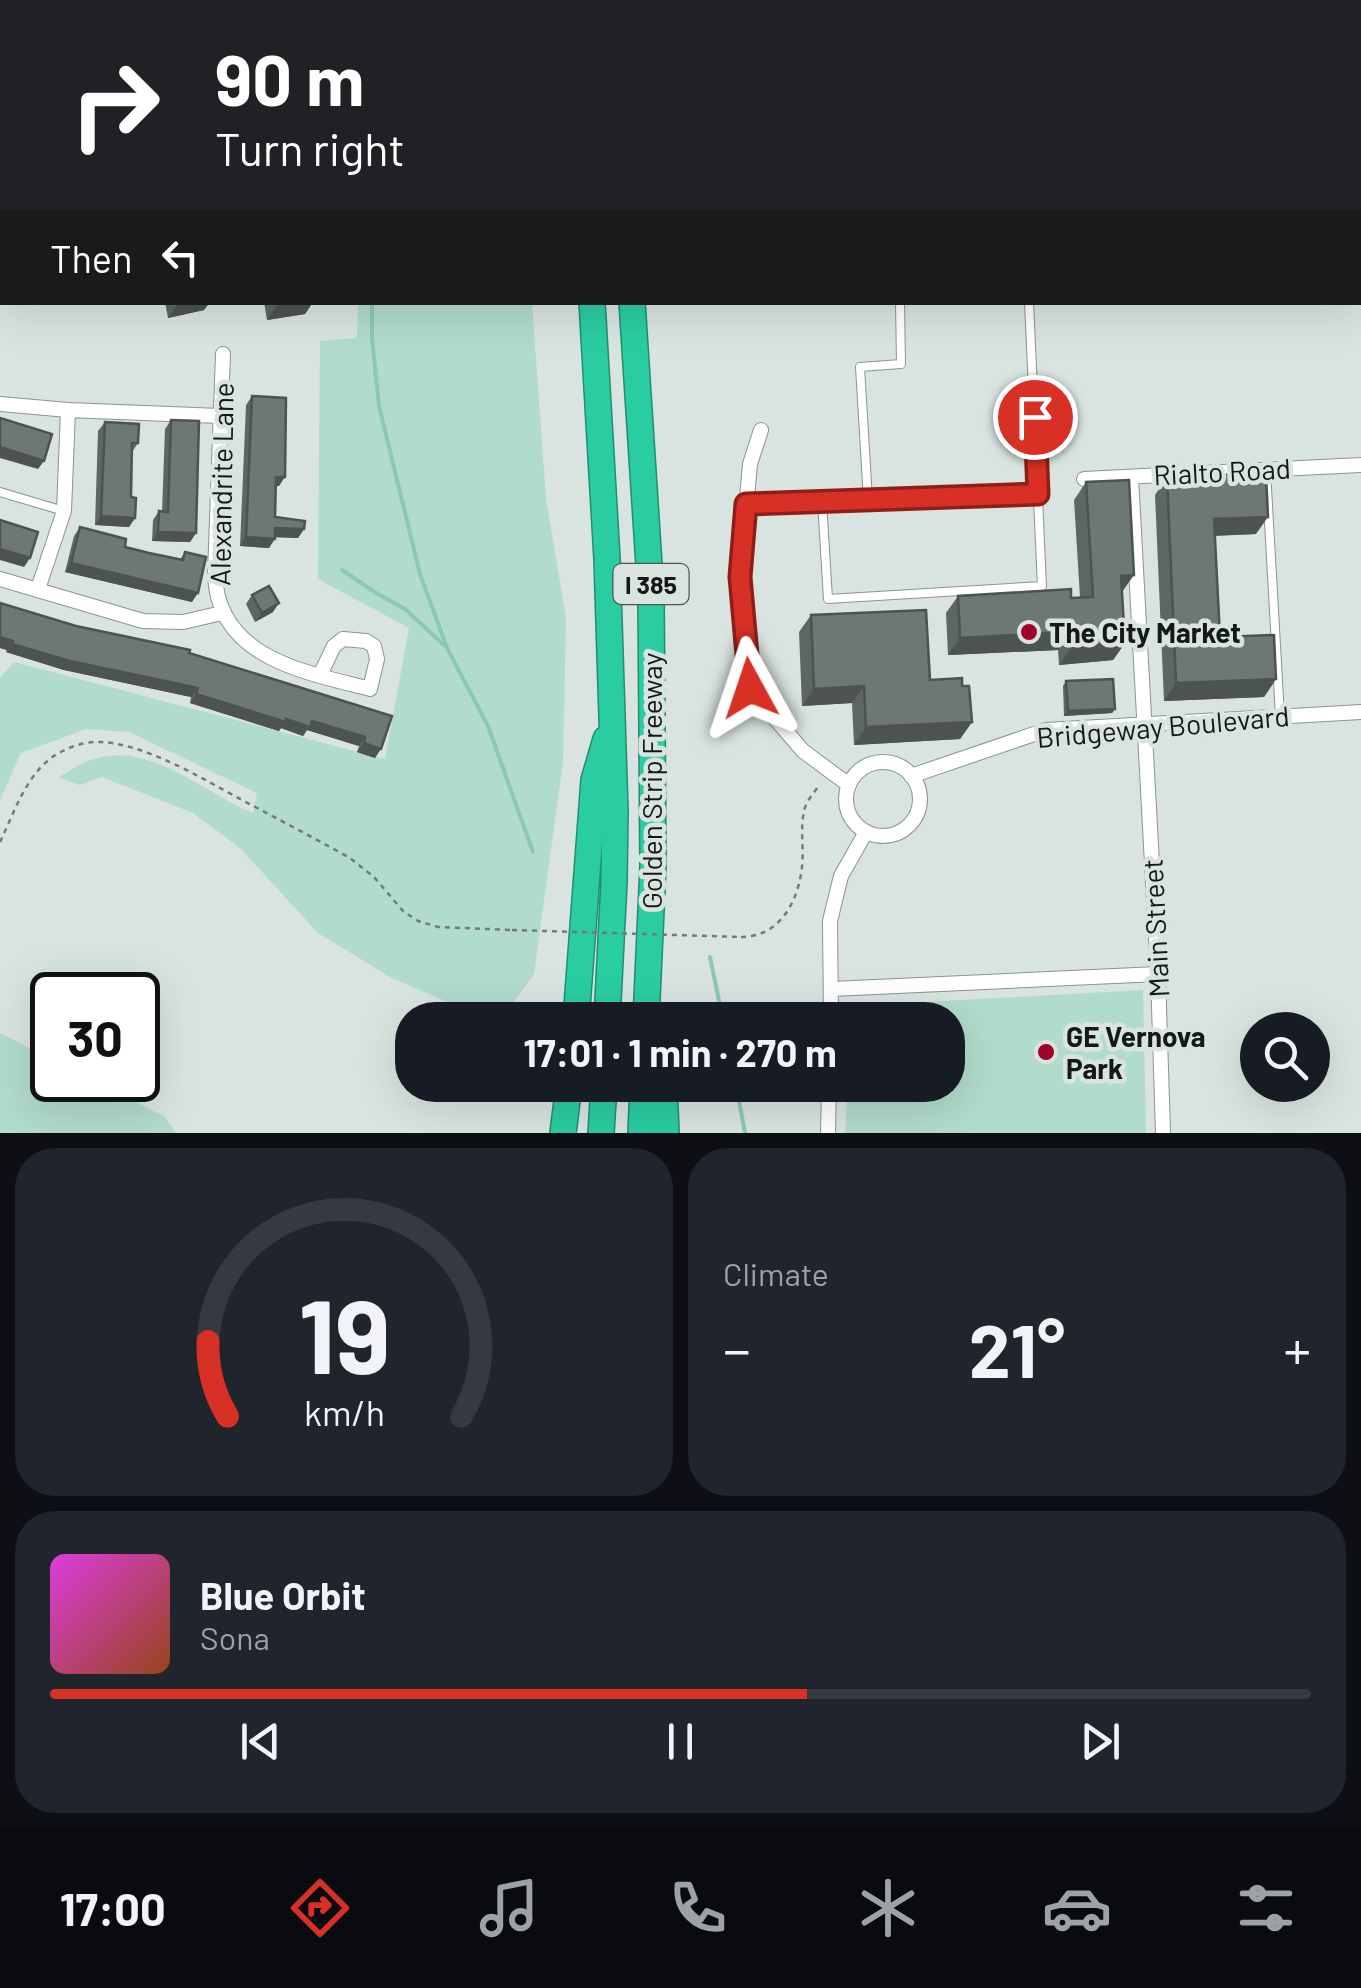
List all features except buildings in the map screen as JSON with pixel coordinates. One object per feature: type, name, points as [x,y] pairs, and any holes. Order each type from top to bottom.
[{"type":"highway","name":"Golden Strip Freeway","points":[[592,305],[615,810],[608,1002]]},
{"type":"highway","name":"Golden Strip Freeway","points":[[632,305],[652,596],[653,866],[647,1002]]},
{"type":"highway","points":[[577,1002],[594,780],[612,720]]},
{"type":"highway","points":[[653,866],[659,1002]]},
{"type":"highway","points":[[563,1133],[567,1102]]},
{"type":"highway","points":[[601,1133],[603,1102]]},
{"type":"highway","points":[[642,1133],[643,1102]]},
{"type":"highway","points":[[665,1102],[666,1133]]},
{"type":"street","name":"Alexandrite Lane","points":[[223,354],[215,574],[222,613],[235,632],[271,659],[320,675]]},
{"type":"street","points":[[0,404],[220,416]]},
{"type":"street","points":[[38,589],[64,511],[68,410]]},
{"type":"street","points":[[760,430],[750,464],[740,577],[750,688],[803,751],[849,785]]},
{"type":"street","name":"Rialto Road","points":[[1084,479],[1361,465]]},
{"type":"street","name":"Main Street","points":[[1131,476],[1158,974],[1162,1133]]},
{"type":"street","points":[[0,579],[143,621],[183,622],[222,613]]},
{"type":"street","name":"Bridgeway Boulevard","points":[[912,776],[1046,730],[1361,712]]},
{"type":"street","points":[[890,763],[912,776],[918,786],[918,811],[902,831],[878,836],[866,832],[850,817],[849,785],[866,767],[890,763]]},
{"type":"street","points":[[832,1002],[830,920],[841,876],[866,832]]},
{"type":"street","points":[[832,989],[1158,974]]},
{"type":"street","points":[[828,1133],[829,1102]]},
{"type":"lane","points":[[868,500],[860,366],[901,364],[900,305]]},
{"type":"lane","points":[[822,502],[828,600],[1042,586],[1029,305]]},
{"type":"lane","points":[[1266,469],[1280,716]]},
{"type":"lane","points":[[0,492],[64,511]]},
{"type":"lane","points":[[746,504],[1038,494]]},
{"type":"path","points":[[0,842],[26,787],[47,762],[80,744],[112,743],[179,767],[350,858],[418,921],[438,926],[512,930],[761,936],[775,928],[787,912],[802,866],[805,806],[830,771]]},
{"type":"green space","points":[[358,305],[532,305],[546,499],[566,618],[563,762],[534,974],[514,1002],[447,1002],[392,978],[318,933],[240,848],[193,813],[102,777],[79,785],[59,777],[94,759],[136,757],[176,772],[253,813],[257,793],[129,732],[86,729],[21,753],[0,800],[0,678],[14,662],[385,759],[409,628],[318,579],[320,341],[357,338]]},
{"type":"green space","name":"GE Vernova Park","points":[[1143,990],[1146,1133],[845,1133],[847,1102],[965,1102],[965,1002],[925,1002]]},
{"type":"green space","points":[[0,1033],[30,1049],[30,1102],[135,1102],[165,1117],[176,1133],[0,1133]]},
{"type":"waterway","points":[[372,305],[379,406],[420,574],[447,648],[488,726],[533,852]]},
{"type":"waterway","points":[[342,570],[405,609],[444,645]]},
{"type":"waterway","points":[[710,957],[719,1002]]},
{"type":"waterway","points":[[739,1102],[745,1133]]},
{"type":"place","name":"The City Market","points":[[1029,632]]},
{"type":"place","name":"GE Vernova Park","points":[[1046,1052]]},
{"type":"route","points":[[750,688],[740,577],[746,504],[1038,494],[1035,417]]}]
